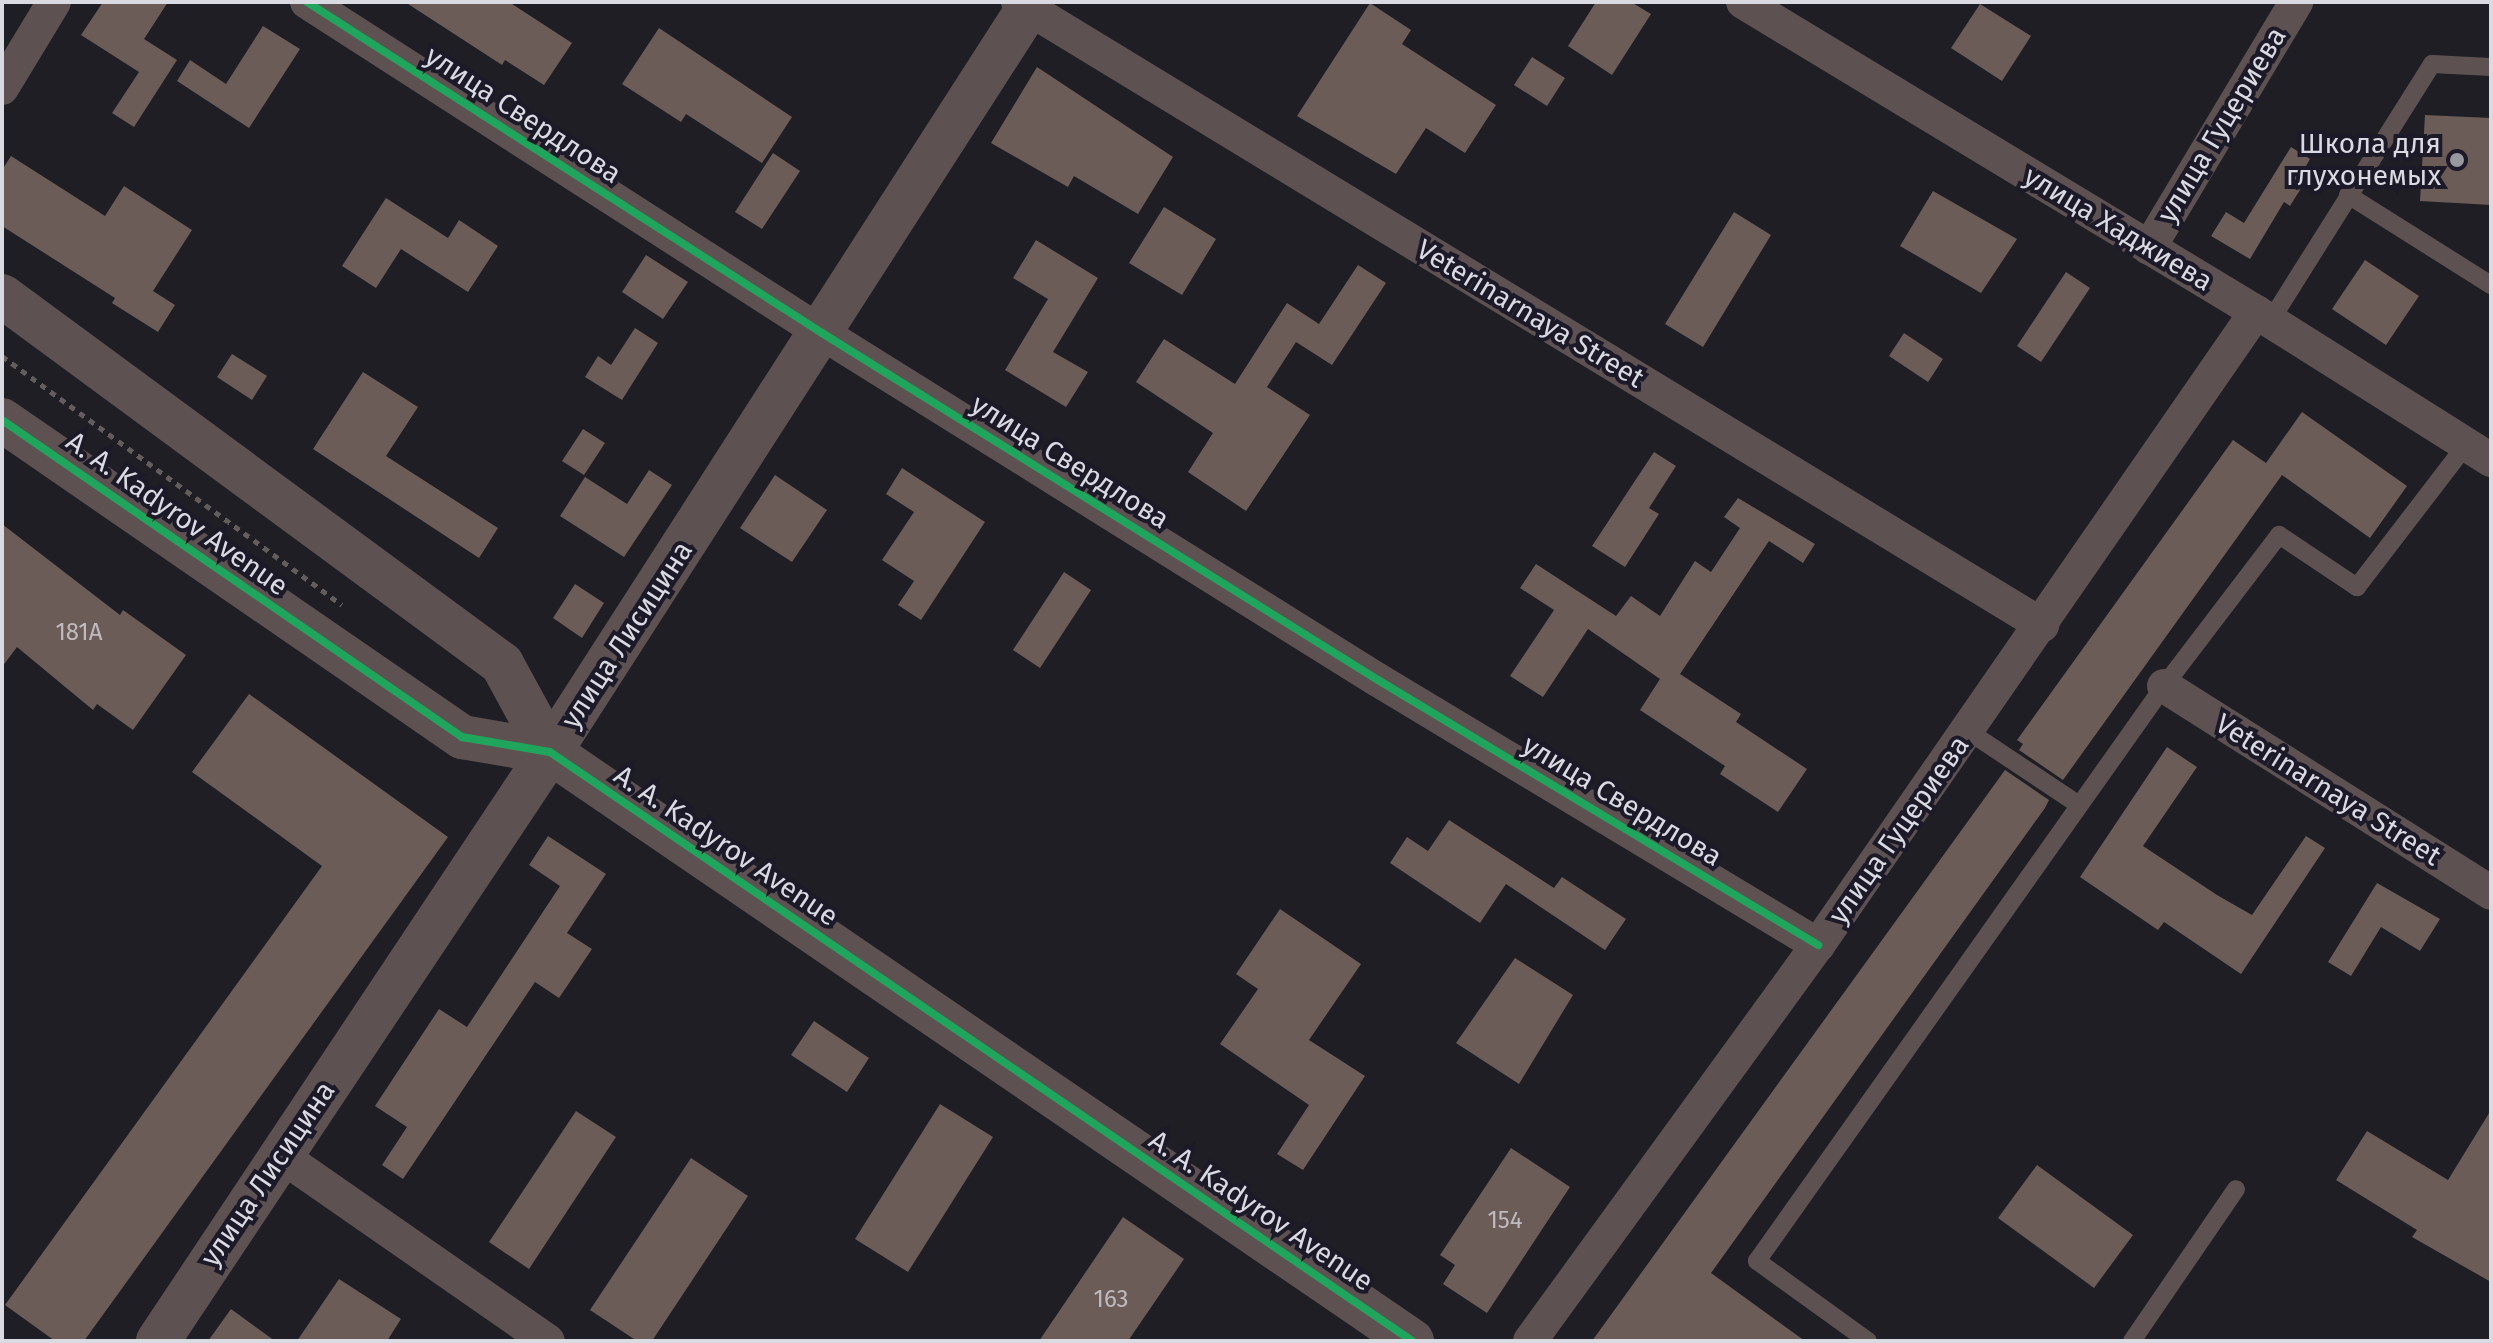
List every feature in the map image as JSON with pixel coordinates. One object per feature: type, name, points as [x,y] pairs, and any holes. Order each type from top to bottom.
[{"type":"street","points":[[2,88],[54,2]]},
{"type":"street","name":"улица Свердлова","points":[[307,2],[822,333],[1378,680],[1818,945]]},
{"type":"street","name":"улица Хаджиева","points":[[1743,2],[2478,452]]},
{"type":"street","name":"улица Гуцериева","points":[[2149,248],[2296,2]]},
{"type":"street","name":"улица Лисицина","points":[[158,1341],[550,752],[822,333],[1026,4]]},
{"type":"street","name":"Veterinarnaya Street","points":[[1026,4],[2042,625]]},
{"type":"street","name":"A. A. Kadyrov Avenue","points":[[2,296],[502,664],[550,752]]},
{"type":"street","name":"улица Гуцериева","points":[[1530,1341],[1818,945],[2262,317]]},
{"type":"street","name":"A. A. Kadyrov Avenue","points":[[2,420],[462,737],[550,752],[1412,1341]]},
{"type":"street","name":"Veterinarnaya Street","points":[[2164,686],[2491,893]]},
{"type":"street","points":[[280,1155],[548,1341]]},
{"type":"lane","points":[[2262,317],[2348,195],[2432,64],[2491,67]]},
{"type":"lane","points":[[2348,195],[2491,285]]},
{"type":"lane","points":[[1868,1341],[1757,1261],[2164,686],[2279,535],[2357,587],[2478,452]]},
{"type":"lane","points":[[1968,731],[2079,805]]},
{"type":"lane","points":[[2132,1341],[2236,1189]]},
{"type":"path","points":[[2,356],[347,609]]},
{"type":"building","points":[[103,2],[168,2],[144,39],[177,60],[134,127],[112,113],[139,72],[81,35]]},
{"type":"building","points":[[405,2],[509,2],[572,43],[544,85],[505,60],[502,65]]},
{"type":"building","points":[[1596,2],[1631,2],[1651,14],[1612,75],[1568,46]]},
{"type":"building","points":[[1370,3],[1411,30],[1402,44],[1496,105],[1465,153],[1426,128],[1396,174],[1297,116]]},
{"type":"building","points":[[1980,4],[2031,36],[2002,81],[1951,48]]},
{"type":"building","points":[[263,26],[300,49],[249,128],[177,81],[190,60],[226,84]]},
{"type":"building","points":[[659,28],[792,117],[762,163],[686,114],[681,122],[622,84]]},
{"type":"building","points":[[1532,57],[1565,78],[1547,106],[1514,85]]},
{"type":"building","points":[[1037,67],[1173,157],[1138,214],[1074,176],[1068,187],[991,143]]},
{"type":"building","name":"Школа для глухонемых","points":[[2425,115],[2491,118],[2491,205],[2420,201]]},
{"type":"building","points":[[2291,147],[2310,159],[2302,173],[2308,177],[2290,206],[2284,202],[2250,259],[2211,236],[2226,212],[2244,223]]},
{"type":"building","points":[[773,153],[800,171],[762,229],[735,212]]},
{"type":"building","points":[[11,156],[105,216],[124,186],[192,230],[153,291],[175,305],[158,332],[112,303],[115,298],[2,226],[2,170]]},
{"type":"building","points":[[1933,191],[2017,239],[1981,293],[1900,246]]},
{"type":"building","points":[[386,198],[448,238],[459,220],[498,246],[468,292],[401,249],[376,288],[342,266]]},
{"type":"building","points":[[1164,207],[1216,239],[1182,295],[1129,263]]},
{"type":"building","points":[[1734,212],[1771,235],[1703,347],[1665,324]]},
{"type":"building","points":[[1036,240],[1098,278],[1053,352],[1088,372],[1066,407],[1005,370],[1048,299],[1013,278]]},
{"type":"building","points":[[646,255],[688,282],[663,319],[622,292]]},
{"type":"building","points":[[2365,260],[2419,296],[2386,345],[2332,309]]},
{"type":"building","points":[[1358,265],[1386,283],[1332,365],[1296,342],[1267,387],[1310,415],[1246,511],[1188,472],[1213,433],[1136,382],[1164,339],[1235,384],[1287,303],[1319,324]]},
{"type":"building","points":[[2066,272],[2090,288],[2041,362],[2017,346]]},
{"type":"building","points":[[635,328],[658,343],[622,400],[585,377],[598,356],[611,365]]},
{"type":"building","points":[[1904,333],[1943,359],[1928,382],[1889,356]]},
{"type":"building","points":[[232,354],[267,376],[252,400],[217,377]]},
{"type":"building","points":[[363,372],[418,407],[386,456],[498,528],[479,558],[313,449]]},
{"type":"building","points":[[2302,412],[2407,486],[2370,538],[2282,475],[2063,780],[2019,750],[2023,744],[2017,740],[2233,440],[2266,463]]},
{"type":"building","points":[[583,429],[605,443],[584,475],[562,461]]},
{"type":"building","points":[[1654,452],[1676,466],[1649,508],[1659,514],[1625,567],[1592,546]]},
{"type":"building","points":[[902,468],[985,522],[921,620],[898,605],[914,581],[882,560],[914,512],[886,494]]},
{"type":"building","points":[[649,470],[672,485],[624,557],[560,516],[585,477],[627,504]]},
{"type":"building","points":[[775,475],[827,510],[792,562],[740,528]]},
{"type":"building","points":[[1738,498],[1815,544],[1803,563],[1769,541],[1680,674],[1741,714],[1736,722],[1807,769],[1778,812],[1720,774],[1725,766],[1640,710],[1660,679],[1588,629],[1543,697],[1510,676],[1554,610],[1520,588],[1536,564],[1616,616],[1631,596],[1660,616],[1695,561],[1711,572],[1740,528],[1724,517]]},
{"type":"building","points":[[2,524],[120,615],[123,610],[186,655],[133,730],[97,704],[93,710],[17,647],[2,667]]},
{"type":"building","points":[[1064,572],[1091,590],[1040,668],[1013,650]]},
{"type":"building","points":[[575,584],[604,603],[582,638],[553,618]]},
{"type":"building","points":[[249,694],[448,837],[84,1341],[55,1341],[5,1305],[322,866],[192,772]]},
{"type":"building","points":[[2167,747],[2197,767],[2143,846],[2217,895],[2252,915],[2306,836],[2325,848],[2241,974],[2164,922],[2158,930],[2080,877]]},
{"type":"building","points":[[2005,770],[2049,800],[2045,808],[1711,1273],[1805,1341],[1592,1341]]},
{"type":"building","points":[[1449,820],[1554,888],[1562,877],[1626,919],[1605,950],[1506,884],[1480,923],[1390,863],[1407,837],[1428,851]]},
{"type":"building","points":[[548,836],[606,874],[567,933],[592,949],[559,998],[535,982],[403,1179],[382,1165],[407,1127],[375,1106],[439,1009],[467,1027],[560,886],[529,865]]},
{"type":"building","points":[[2377,883],[2440,919],[2420,951],[2381,927],[2351,976],[2328,962]]},
{"type":"building","points":[[1280,909],[1361,964],[1309,1040],[1365,1076],[1303,1170],[1277,1154],[1309,1105],[1220,1044],[1258,989],[1236,974]]},
{"type":"building","points":[[1515,958],[1573,995],[1519,1084],[1456,1043]]},
{"type":"building","points":[[814,1021],[869,1058],[847,1092],[791,1055]]},
{"type":"building","points":[[940,1104],[993,1137],[908,1272],[855,1239]]},
{"type":"building","points":[[2491,1110],[2491,1282],[2412,1237],[2417,1230],[2336,1180],[2367,1131],[2448,1180]]},
{"type":"building","points":[[576,1111],[616,1137],[529,1269],[489,1242]]},
{"type":"building","points":[[1511,1148],[1570,1187],[1487,1313],[1443,1284],[1455,1265],[1440,1255]]},
{"type":"building","points":[[691,1158],[748,1196],[652,1341],[637,1341],[590,1310]]},
{"type":"building","points":[[2037,1165],[2133,1235],[2094,1288],[1998,1218]]},
{"type":"building","points":[[1123,1217],[1184,1259],[1128,1341],[1039,1341]]},
{"type":"building","points":[[339,1279],[401,1319],[387,1341],[297,1341]]},
{"type":"building","points":[[231,1309],[275,1341],[208,1341]]},
{"type":"cycle path","points":[[307,2],[822,333],[1378,680],[1818,945]]},
{"type":"cycle path","points":[[2,420],[462,737],[550,752],[1412,1341]]},
{"type":"place","name":"Школа для глухонемых","points":[[2457,160]]}]
